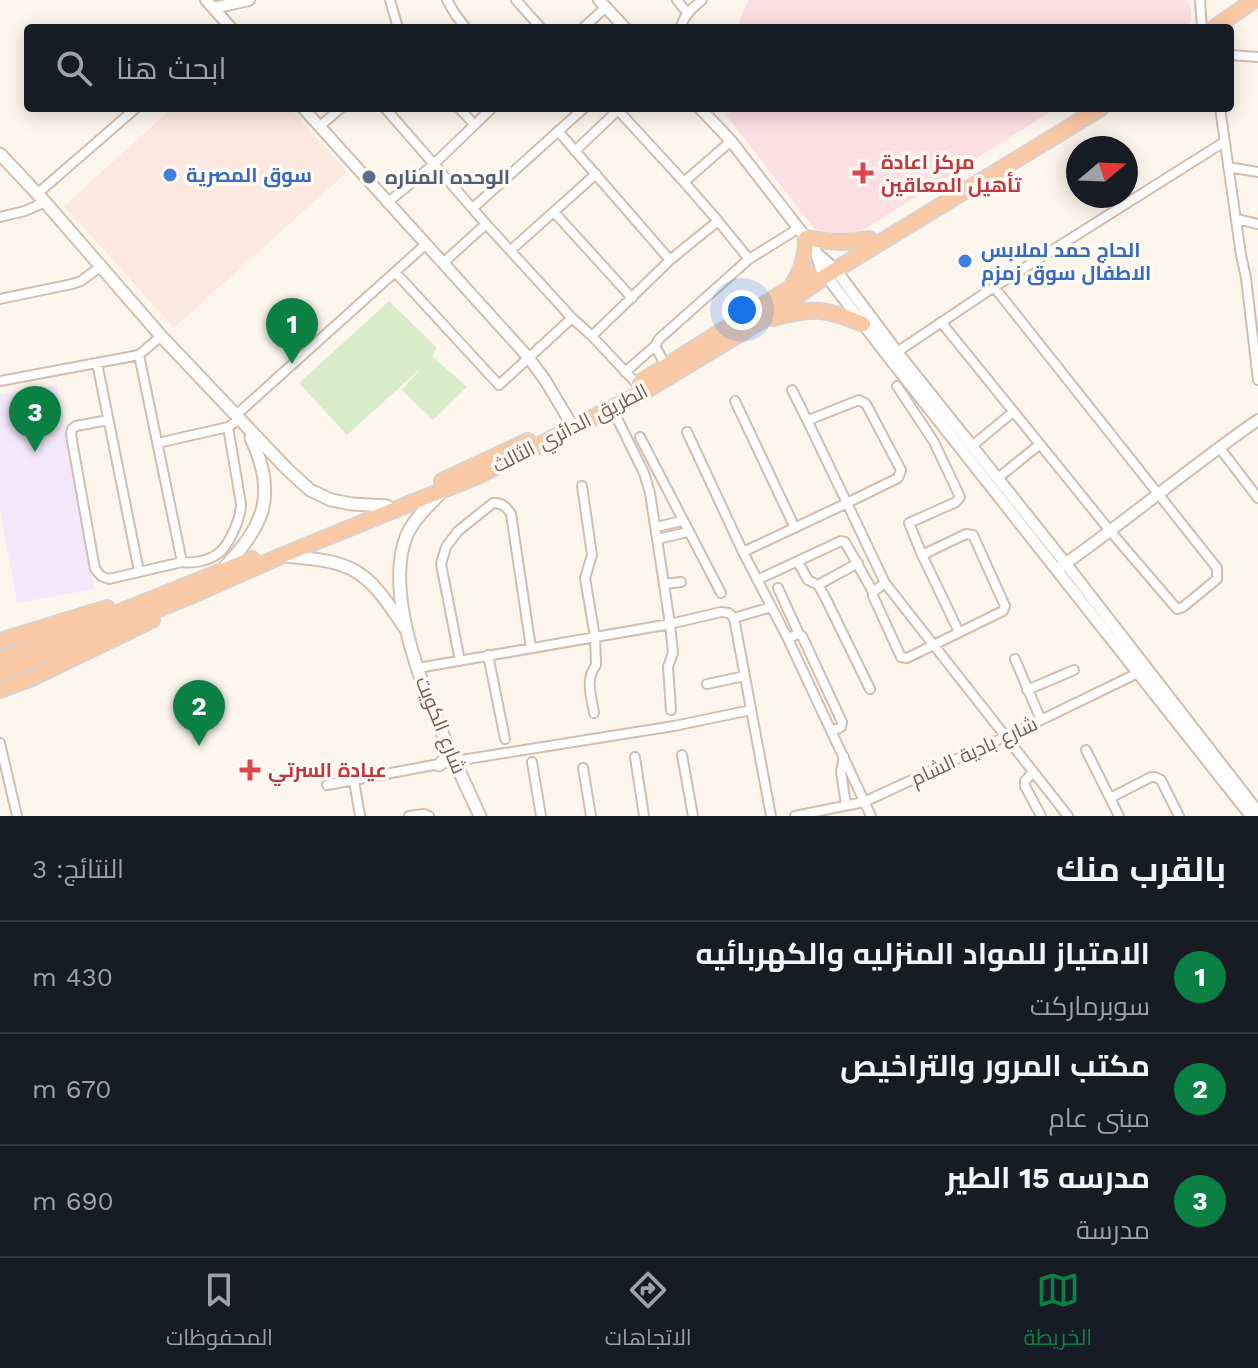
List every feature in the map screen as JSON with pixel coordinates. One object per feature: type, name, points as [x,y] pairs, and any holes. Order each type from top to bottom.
[{"type":"highway","points":[[1220,24],[1254,0]]},
{"type":"highway","points":[[1234,25],[1258,9]]},
{"type":"highway","name":"الطريق الدائري الثالث","points":[[0,673],[480,475],[640,394],[761,321],[869,239],[1077,112]]},
{"type":"highway","name":"الطريق الدائري الثالث","points":[[0,660],[387,506],[569,420],[637,384],[791,288],[1094,112]]},
{"type":"highway","points":[[791,288],[804,262],[802,233],[837,243],[869,239]]},
{"type":"highway","points":[[761,321],[816,310],[830,311],[863,324]]},
{"type":"highway","points":[[0,641],[173,590]]},
{"type":"highway","points":[[0,690],[123,635],[188,597]]},
{"type":"main road","points":[[0,154],[161,336],[310,490],[331,500],[387,506]]},
{"type":"main road","points":[[221,572],[253,533],[266,493],[262,466],[240,421]]},
{"type":"main road","name":"شارع الكويت","points":[[446,488],[425,509],[406,536],[400,556],[399,578],[407,633],[418,668],[431,706],[480,816]]},
{"type":"main road","name":"شارع الكويت","points":[[281,556],[328,561],[360,573],[384,596],[407,633]]},
{"type":"main road","points":[[439,765],[453,757]]},
{"type":"street","points":[[209,4],[249,0]]},
{"type":"street","points":[[390,0],[397,24]]},
{"type":"street","points":[[447,0],[463,24]]},
{"type":"street","points":[[516,0],[537,24]]},
{"type":"street","points":[[677,0],[688,14]]},
{"type":"street","points":[[682,24],[702,0]]},
{"type":"street","points":[[1200,0],[1202,24]]},
{"type":"street","points":[[209,4],[227,24]]},
{"type":"street","points":[[586,24],[602,4],[621,24]]},
{"type":"street","points":[[1234,55],[1258,57]]},
{"type":"street","points":[[0,217],[25,211],[132,112]]},
{"type":"street","points":[[307,112],[528,357],[569,420]]},
{"type":"street","points":[[320,126],[336,112]]},
{"type":"street","points":[[388,112],[486,224],[637,384]]},
{"type":"street","points":[[463,112],[474,124]]},
{"type":"street","points":[[387,203],[434,164],[488,112]]},
{"type":"street","points":[[473,208],[579,112]]},
{"type":"street","points":[[575,151],[614,112]]},
{"type":"street","points":[[620,112],[749,259]]},
{"type":"street","points":[[704,112],[731,141],[802,233],[863,324],[1062,567],[1251,816]]},
{"type":"street","points":[[1220,112],[1255,333],[1258,380]]},
{"type":"street","points":[[558,131],[670,260]]},
{"type":"street","points":[[684,182],[731,141]]},
{"type":"street","points":[[897,352],[1224,142]]},
{"type":"street","points":[[1228,167],[1258,172]]},
{"type":"street","points":[[511,250],[596,174]]},
{"type":"street","points":[[554,212],[632,298]]},
{"type":"street","points":[[1237,219],[1258,224]]},
{"type":"street","points":[[592,336],[670,260],[718,221]]},
{"type":"street","points":[[443,263],[486,224]]},
{"type":"street","points":[[625,372],[749,259],[802,233]]},
{"type":"street","points":[[158,443],[228,427],[240,421],[425,245]]},
{"type":"street","points":[[0,299],[72,284],[100,267]]},
{"type":"street","points":[[828,269],[998,478],[1062,567]]},
{"type":"street","points":[[395,272],[499,385],[572,318]]},
{"type":"street","points":[[1246,278],[1258,280]]},
{"type":"street","points":[[941,322],[1111,532],[1177,609],[1183,607],[1217,579],[1217,568],[994,287]]},
{"type":"street","points":[[0,381],[139,355],[161,336]]},
{"type":"street","points":[[655,346],[666,366]]},
{"type":"street","points":[[139,355],[182,562]]},
{"type":"street","points":[[97,363],[139,571]]},
{"type":"street","points":[[897,386],[934,442],[960,497],[956,502],[909,523],[959,632]]},
{"type":"street","points":[[792,390],[885,583],[1068,816]]},
{"type":"street","points":[[735,401],[795,528]]},
{"type":"street","points":[[743,552],[898,478],[901,470],[862,401],[808,422]]},
{"type":"street","points":[[612,408],[644,473],[650,493],[673,653],[668,667],[671,710]]},
{"type":"street","points":[[972,446],[1013,412]]},
{"type":"street","points":[[108,420],[76,426],[71,435],[95,569],[109,579],[182,562],[193,563],[219,553],[241,514],[228,427]]},
{"type":"street","points":[[1062,567],[1258,420]]},
{"type":"street","points":[[687,432],[871,816]]},
{"type":"street","points":[[640,437],[721,593]]},
{"type":"street","points":[[998,478],[1040,444]]},
{"type":"street","points":[[1219,447],[1258,498]]},
{"type":"street","points":[[582,486],[592,555],[585,578],[595,637],[596,665],[589,677],[594,713]]},
{"type":"street","points":[[460,661],[441,564],[446,547],[458,531],[493,503],[500,503],[511,514],[531,648]]},
{"type":"street","points":[[656,527],[682,521]]},
{"type":"street","points":[[658,539],[688,532]]},
{"type":"street","points":[[757,580],[841,541],[845,542],[873,592],[901,657],[907,658],[1003,611],[1005,606],[973,535],[966,534],[922,555]]},
{"type":"street","points":[[798,562],[808,580],[818,585],[824,595],[870,689]]},
{"type":"street","points":[[818,585],[858,563]]},
{"type":"street","points":[[664,584],[681,582]]},
{"type":"street","points":[[873,592],[885,583]]},
{"type":"street","points":[[778,588],[842,722],[841,727],[832,731]]},
{"type":"street","points":[[734,618],[771,607]]},
{"type":"street","points":[[418,668],[729,613],[734,618],[771,816]]},
{"type":"street","points":[[788,639],[799,634]]},
{"type":"street","points":[[488,655],[505,739]]},
{"type":"street","points":[[1015,659],[1041,720]]},
{"type":"street","points":[[1027,690],[1074,670]]},
{"type":"street","name":"شارع بادية الشام","points":[[795,816],[864,802],[1142,671]]},
{"type":"street","points":[[707,684],[745,676]]},
{"type":"street","points":[[453,757],[674,726],[751,710]]},
{"type":"street","points":[[0,743],[2,764],[17,816]]},
{"type":"street","points":[[1203,749],[1258,812]]},
{"type":"street","points":[[1086,750],[1119,816]]},
{"type":"street","points":[[682,755],[693,816]]},
{"type":"street","points":[[844,756],[841,772],[846,805]]},
{"type":"street","points":[[635,757],[644,816]]},
{"type":"street","points":[[532,762],[541,816]]},
{"type":"street","points":[[327,785],[439,765]]},
{"type":"street","points":[[583,768],[591,816]]},
{"type":"street","points":[[1033,772],[1025,781],[1025,786],[1041,816]]},
{"type":"street","points":[[1110,798],[1155,777],[1161,780],[1179,816]]},
{"type":"street","points":[[354,781],[360,816]]},
{"type":"street","points":[[1054,815],[1061,808]]},
{"type":"street","points":[[409,816],[429,816]]},
{"type":"shaded area","points":[[748,0],[1187,0],[1191,7],[1191,22],[1188,24],[739,24]]},
{"type":"shaded area","points":[[168,112],[294,112],[347,172],[174,328],[64,206]]},
{"type":"shaded area","name":"مركز اعادة تأهيل المعاقين","points":[[729,112],[1050,112],[854,236],[815,230],[726,115]]},
{"type":"shaded area","points":[[57,384],[95,589],[17,603],[0,510],[0,395]]},
{"type":"green space","points":[[389,301],[436,347],[433,357],[467,387],[433,420],[402,390],[422,367],[347,435],[299,383]]},
{"type":"place","name":"مركز اعادة تأهيل المعاقين","points":[[863,173]]},
{"type":"place","name":"سوق المصرية","points":[[170,175]]},
{"type":"place","name":"الوحده المناره","points":[[369,177]]},
{"type":"place","name":"الحاج حمد لملابس الاطفال سوق زمزم","points":[[965,261]]},
{"type":"place","name":"الامتياز للمواد المنزليه والكهربائيه","points":[[292,364]]},
{"type":"place","name":"مدرسه 15 الطير","points":[[35,452]]},
{"type":"place","name":"مكتب المرور والتراخيص","points":[[199,746]]},
{"type":"place","name":"عيادة السرتي","points":[[250,770]]}]
